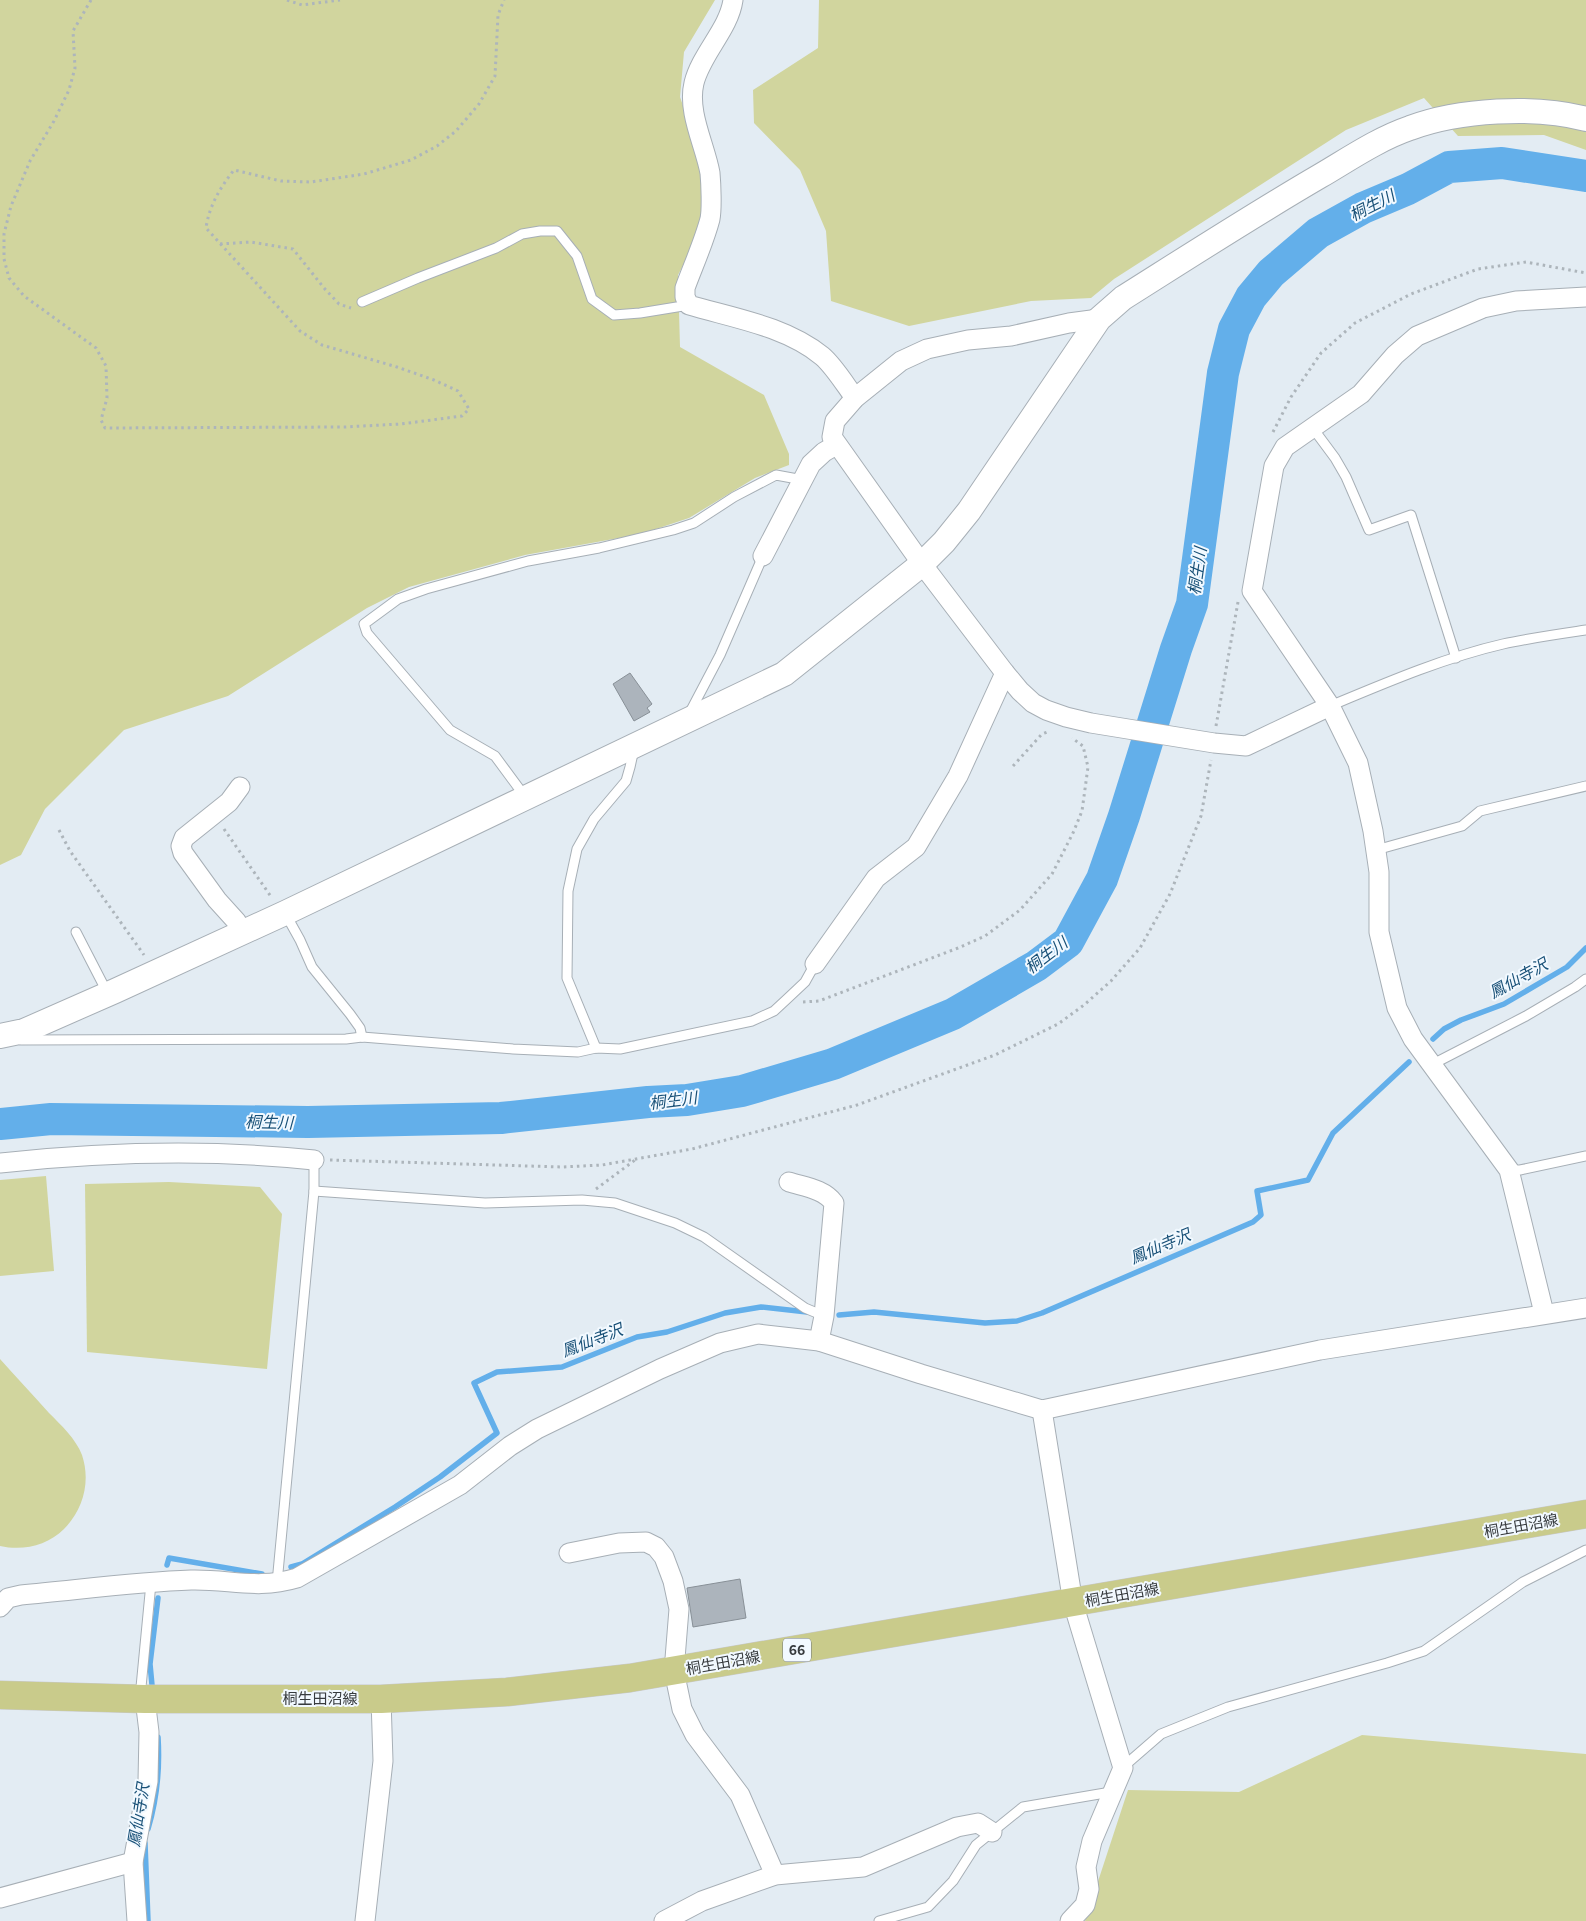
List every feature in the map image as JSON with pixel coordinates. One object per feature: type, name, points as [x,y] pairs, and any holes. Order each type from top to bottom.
[{"type":"main road","name":"桐生田沼線","points":[[0,1695],[145,1699],[381,1699],[507,1692],[630,1678],[1073,1604],[1586,1514]]},
{"type":"street","points":[[732,0],[732,6],[723,26],[704,57],[694,83],[692,99],[710,174],[710,218],[685,288],[685,297],[689,305],[765,327],[795,338],[823,356],[856,398]]},
{"type":"street","points":[[0,1038],[24,1031],[243,932],[280,908],[526,798],[784,674],[922,564],[944,542],[969,511],[1100,319],[1123,298],[1291,192],[1376,143],[1409,128],[1438,119],[1469,113],[1531,111],[1586,119]]},
{"type":"street","points":[[1544,1313],[1509,1170],[1412,1039],[1397,1008],[1379,932],[1379,872],[1358,763],[1330,706],[1252,591],[1274,466],[1285,447],[1361,394],[1395,354],[1417,336],[1483,308],[1516,301],[1586,297]]},
{"type":"street","points":[[1100,319],[1068,323],[1011,336],[968,340],[927,349],[901,361],[856,398],[835,421],[832,438],[922,564],[1005,673],[1033,703],[1060,715],[1091,723],[1246,746],[1330,706]]},
{"type":"street","points":[[763,556],[811,464],[824,452],[836,445]]},
{"type":"street","points":[[815,964],[876,878],[916,847],[958,776],[1005,673]]},
{"type":"street","points":[[240,787],[229,802],[184,838],[182,846],[183,854],[217,900],[236,920],[243,932]]},
{"type":"street","points":[[0,1163],[52,1157],[184,1153],[314,1160]]},
{"type":"street","points":[[789,1182],[822,1192],[829,1196],[834,1203],[824,1316],[819,1341]]},
{"type":"street","points":[[0,1607],[8,1598],[21,1595],[198,1580],[251,1585],[277,1583],[297,1578],[460,1485],[510,1446],[537,1429],[668,1365],[720,1343],[758,1334],[819,1341],[1042,1410],[1320,1350],[1544,1313],[1586,1308]]},
{"type":"street","points":[[1042,1410],[1073,1604],[1123,1768],[1111,1792],[1092,1841],[1086,1867],[1088,1889],[1085,1904],[1070,1921]]},
{"type":"street","points":[[569,1553],[619,1543],[646,1542],[656,1547],[664,1557],[673,1581],[679,1609],[674,1672],[682,1709],[695,1735],[740,1795],[775,1875]]},
{"type":"street","points":[[137,1921],[133,1862],[148,1781],[149,1732],[145,1699]]},
{"type":"street","points":[[365,1921],[383,1761],[381,1699]]},
{"type":"street","points":[[664,1921],[702,1901],[775,1875],[863,1867],[957,1827],[978,1822],[992,1832]]},
{"type":"street","points":[[0,1898],[133,1862]]},
{"type":"lane","points":[[362,302],[496,248],[522,234],[540,231],[557,232],[578,256],[592,299],[614,315],[689,305]]},
{"type":"lane","points":[[1312,427],[1346,477],[1369,530],[1410,515],[1456,658]]},
{"type":"lane","points":[[526,798],[495,756],[450,730],[367,634],[364,624],[398,599],[426,589],[528,561],[599,548],[672,530],[694,522],[734,497],[776,475],[803,480]]},
{"type":"lane","points":[[685,722],[720,655],[763,556]]},
{"type":"lane","points":[[1330,706],[1456,658],[1502,644],[1586,630]]},
{"type":"lane","points":[[596,1048],[567,978],[568,891],[577,849],[594,819],[626,781],[634,745]]},
{"type":"lane","points":[[1376,850],[1462,826],[1480,810],[1586,786]]},
{"type":"lane","points":[[280,908],[312,967],[360,1028],[362,1037]]},
{"type":"lane","points":[[76,932],[108,994]]},
{"type":"lane","points":[[0,1038],[46,1041],[362,1037],[578,1052],[596,1048],[620,1049],[752,1021],[774,1010],[788,998],[805,982],[815,964]]},
{"type":"lane","points":[[1431,1064],[1526,1016],[1575,988],[1586,979]]},
{"type":"lane","points":[[1509,1170],[1520,1170],[1586,1156]]},
{"type":"lane","points":[[277,1583],[314,1191],[314,1160]]},
{"type":"lane","points":[[314,1191],[485,1203],[582,1200],[615,1203],[675,1223],[704,1237],[805,1308],[824,1316]]},
{"type":"lane","points":[[1123,1768],[1161,1734],[1228,1707],[1424,1651],[1523,1582],[1586,1550]]},
{"type":"lane","points":[[145,1699],[141,1687],[151,1583]]},
{"type":"lane","points":[[879,1921],[928,1906],[953,1881],[976,1845],[1023,1807],[1111,1792]]},
{"type":"path","points":[[91,0],[73,31],[75,68],[69,90],[30,161],[11,206],[4,234],[4,259],[9,278],[24,296],[96,348],[106,366],[107,398],[101,420],[105,428],[344,427],[401,424],[462,416],[469,409],[458,391],[397,367],[322,345],[300,331],[206,228],[208,216],[220,187],[234,170],[281,181],[311,182],[364,174],[411,160],[437,146],[456,131],[479,104],[495,76],[498,15],[504,0]]},
{"type":"path","points":[[287,0],[302,5],[340,0]]},
{"type":"path","points":[[220,244],[251,242],[294,249],[339,304],[351,308],[362,302]]},
{"type":"path","points":[[1273,433],[1291,397],[1322,353],[1355,323],[1411,294],[1478,269],[1526,262],[1586,273]]},
{"type":"path","points":[[314,1160],[562,1167],[602,1165],[692,1148],[857,1105],[995,1055],[1058,1024],[1084,1005],[1111,981],[1140,948],[1170,894],[1201,816],[1212,742],[1239,595]]},
{"type":"path","points":[[1013,766],[1042,734],[1048,730],[1055,732]]},
{"type":"path","points":[[788,998],[801,1002],[819,1001],[985,936],[1020,910],[1052,874],[1082,811],[1088,767],[1084,746],[1070,736]]},
{"type":"path","points":[[214,814],[280,908]]},
{"type":"path","points":[[59,830],[70,851],[156,972]]},
{"type":"path","points":[[582,1200],[637,1158]]},
{"type":"green space","points":[[0,0],[715,0],[684,52],[680,97],[716,201],[678,275],[680,347],[764,395],[789,454],[789,465],[755,478],[689,518],[641,534],[525,555],[409,587],[367,608],[228,696],[124,730],[45,809],[21,855],[0,865]]},
{"type":"green space","points":[[819,0],[1586,0],[1586,150],[1544,135],[1458,136],[1424,98],[1346,130],[1114,279],[1091,298],[1031,301],[909,326],[831,301],[826,231],[800,170],[754,123],[753,90],[818,48]]},
{"type":"green space","points":[[46,1176],[54,1271],[0,1276],[0,1180]]},
{"type":"green space","points":[[169,1182],[260,1187],[282,1214],[267,1369],[87,1352],[85,1184]]},
{"type":"green space","points":[[0,1359],[72,1438],[82,1455],[85,1465],[84,1495],[71,1521],[50,1540],[34,1546],[17,1548],[0,1546]]},
{"type":"green space","points":[[1362,1735],[1586,1754],[1586,1921],[1085,1921],[1128,1790],[1239,1792]]},
{"type":"building","points":[[630,673],[652,704],[647,708],[650,712],[634,721],[613,684]]},
{"type":"building","points":[[740,1579],[746,1618],[693,1627],[687,1588]]},
{"type":"waterway","name":"桐生川","points":[[0,1124],[51,1119],[308,1122],[501,1118],[648,1102],[687,1100],[742,1091],[833,1064],[953,1014],[1036,966],[1068,942],[1102,879],[1124,816],[1192,604],[1223,373],[1234,329],[1251,297],[1271,273],[1318,233],[1363,208],[1408,189],[1449,167],[1502,163],[1586,176]]},
{"type":"waterway","name":"鳳仙寺沢","points":[[1433,1039],[1444,1029],[1461,1020],[1504,1004],[1567,967],[1586,948]]},
{"type":"waterway","name":"鳳仙寺沢","points":[[839,1315],[874,1312],[985,1323],[1017,1321],[1042,1313],[1253,1222],[1261,1215],[1257,1191],[1308,1180],[1333,1133],[1409,1062]]},
{"type":"waterway","name":"鳳仙寺沢","points":[[291,1567],[302,1564],[395,1507],[440,1477],[497,1433],[474,1383],[497,1372],[562,1367],[637,1337],[667,1332],[725,1313],[761,1307],[807,1312]]},
{"type":"waterway","name":"鳳仙寺沢","points":[[167,1565],[169,1558],[262,1574]]},
{"type":"waterway","name":"鳳仙寺沢","points":[[152,1685],[150,1664],[158,1598]]},
{"type":"waterway","name":"鳳仙寺沢","points":[[148,1829],[157,1784],[159,1761],[158,1737]]},
{"type":"waterway","name":"鳳仙寺沢","points":[[145,1843],[148,1921]]}]
